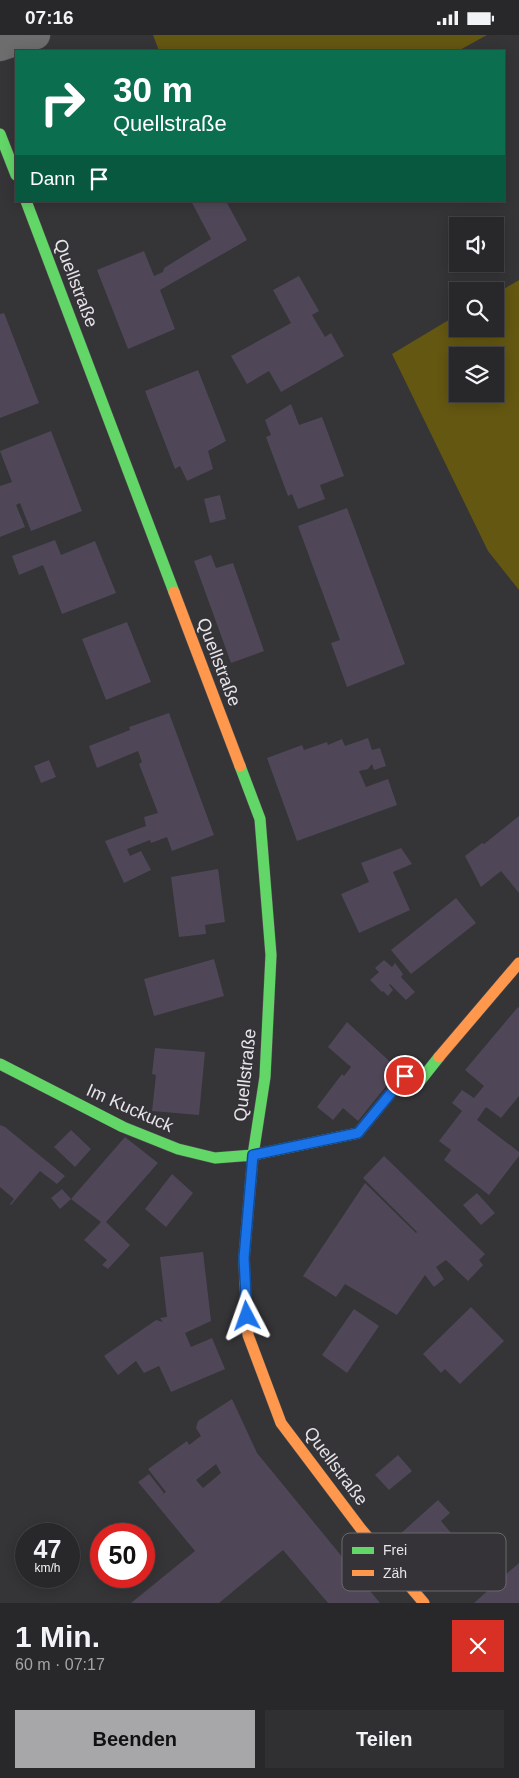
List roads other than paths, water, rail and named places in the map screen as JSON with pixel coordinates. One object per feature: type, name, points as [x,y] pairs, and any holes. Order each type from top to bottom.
[{"type":"main road","points":[[0,134],[15,172]]},
{"type":"main road","name":"Quellstraße","points":[[26,202],[260,819],[272,955],[265,1077],[253,1155],[244,1258],[248,1335],[281,1423],[364,1533]]},
{"type":"main road","points":[[253,1155],[358,1133],[405,1076],[416,1086],[519,963]]},
{"type":"main road","name":"Im Kuckuck","points":[[0,1064],[123,1127],[178,1149],[215,1157],[253,1155]]},
{"type":"main road","name":"Quellstraße","points":[[414,1591],[424,1603]]},
{"type":"street","points":[[0,47],[36,35]]}]
